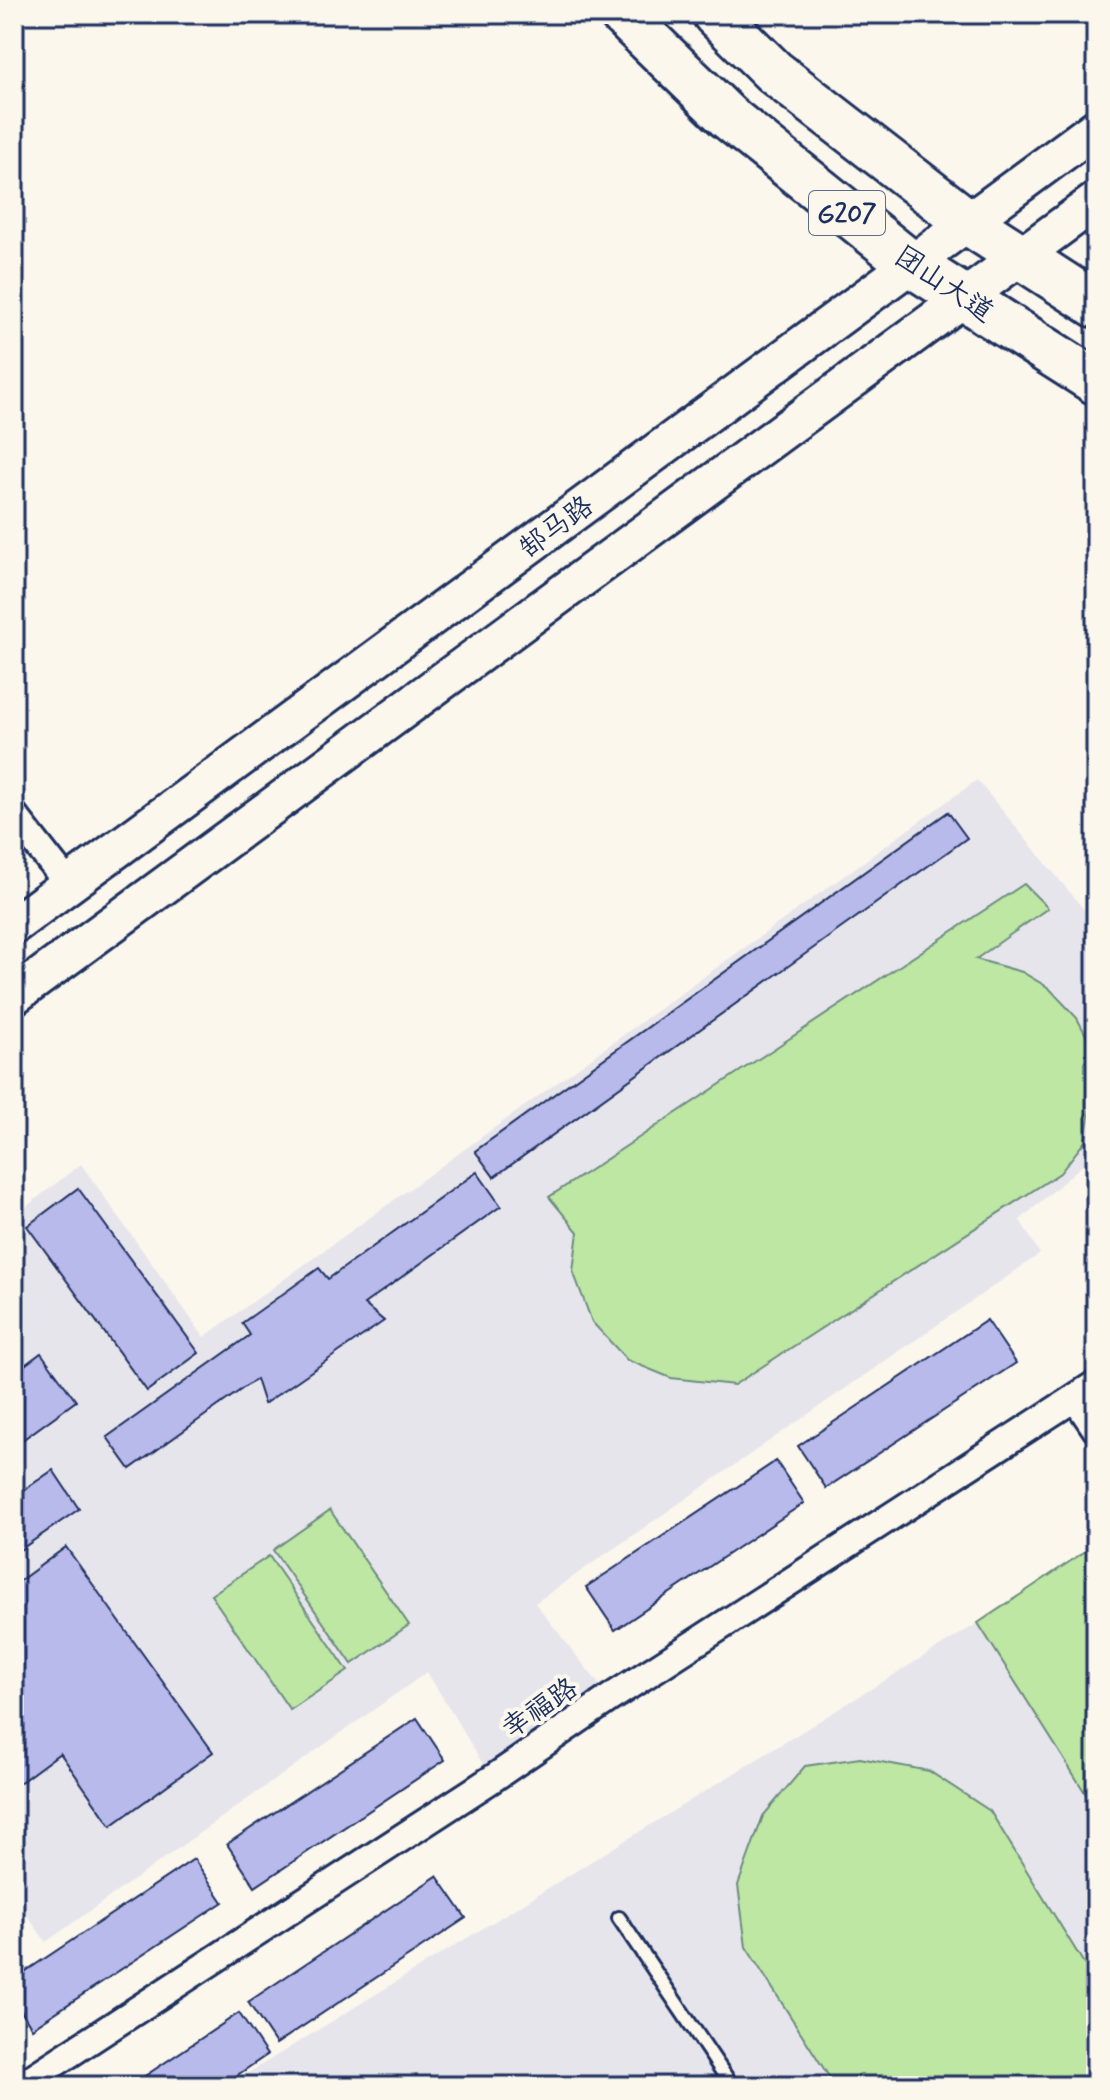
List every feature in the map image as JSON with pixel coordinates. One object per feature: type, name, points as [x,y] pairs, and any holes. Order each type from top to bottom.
[{"type":"highway","name":"团山大道","points":[[622,14],[728,117],[911,264],[1096,382]]},
{"type":"highway","name":"G207","points":[[715,14],[774,72],[969,223],[1096,305]]},
{"type":"main road","name":"郜马路","points":[[14,925],[1096,128]]},
{"type":"main road","name":"郜马路","points":[[14,996],[1096,201]]},
{"type":"street","points":[[14,815],[69,885]]},
{"type":"street","points":[[1086,1391],[1096,1429]]},
{"type":"street","name":"幸福路","points":[[20,2086],[492,1779],[610,1698],[1086,1391]]},
{"type":"lane","points":[[619,1918],[732,2086]]},
{"type":"shaded area","points":[[977,780],[1096,924],[1096,1153],[1020,1220],[1040,1254],[535,1603],[610,1698],[492,1779],[427,1672],[46,1942],[14,1897],[14,1216],[81,1164],[204,1337]]},
{"type":"shaded area","points":[[978,1623],[1096,1810],[1096,2086],[227,2086]]},
{"type":"green space","points":[[1024,884],[1048,908],[976,959],[1022,972],[1049,988],[1077,1018],[1095,1052],[1085,1141],[1060,1173],[734,1385],[671,1378],[627,1360],[592,1322],[573,1271],[578,1232],[549,1197]]},
{"type":"green space","points":[[330,1510],[409,1625],[352,1664],[273,1550]]},
{"type":"green space","points":[[1096,1544],[1096,1810],[978,1623]]},
{"type":"green space","points":[[269,1556],[348,1671],[290,1710],[211,1595]]},
{"type":"green space","points":[[860,1758],[929,1771],[990,1811],[1096,1983],[1096,2086],[835,2086],[746,1947],[738,1885],[763,1816],[805,1766]]},
{"type":"building","points":[[948,812],[967,838],[494,1177],[475,1151]]},
{"type":"building","points":[[477,1172],[501,1206],[364,1304],[384,1321],[264,1404],[256,1379],[130,1469],[107,1437],[250,1335],[242,1323],[319,1268],[328,1279]]},
{"type":"building","points":[[78,1188],[199,1353],[147,1391],[27,1226]]},
{"type":"building","points":[[987,1320],[1016,1363],[826,1488],[798,1446]]},
{"type":"building","points":[[41,1353],[76,1401],[14,1446],[14,1373]]},
{"type":"building","points":[[776,1461],[804,1503],[615,1630],[586,1587]]},
{"type":"building","points":[[53,1470],[79,1509],[14,1554],[14,1497]]},
{"type":"building","points":[[66,1547],[213,1752],[111,1826],[60,1753],[14,1787],[14,1585]]},
{"type":"building","points":[[417,1718],[445,1760],[255,1887],[227,1844]]},
{"type":"building","points":[[194,1859],[223,1902],[32,2028],[14,2000],[14,1979]]},
{"type":"building","points":[[437,1876],[466,1918],[276,2044],[248,2002]]},
{"type":"building","points":[[239,2013],[267,2055],[221,2086],[130,2086]]}]
